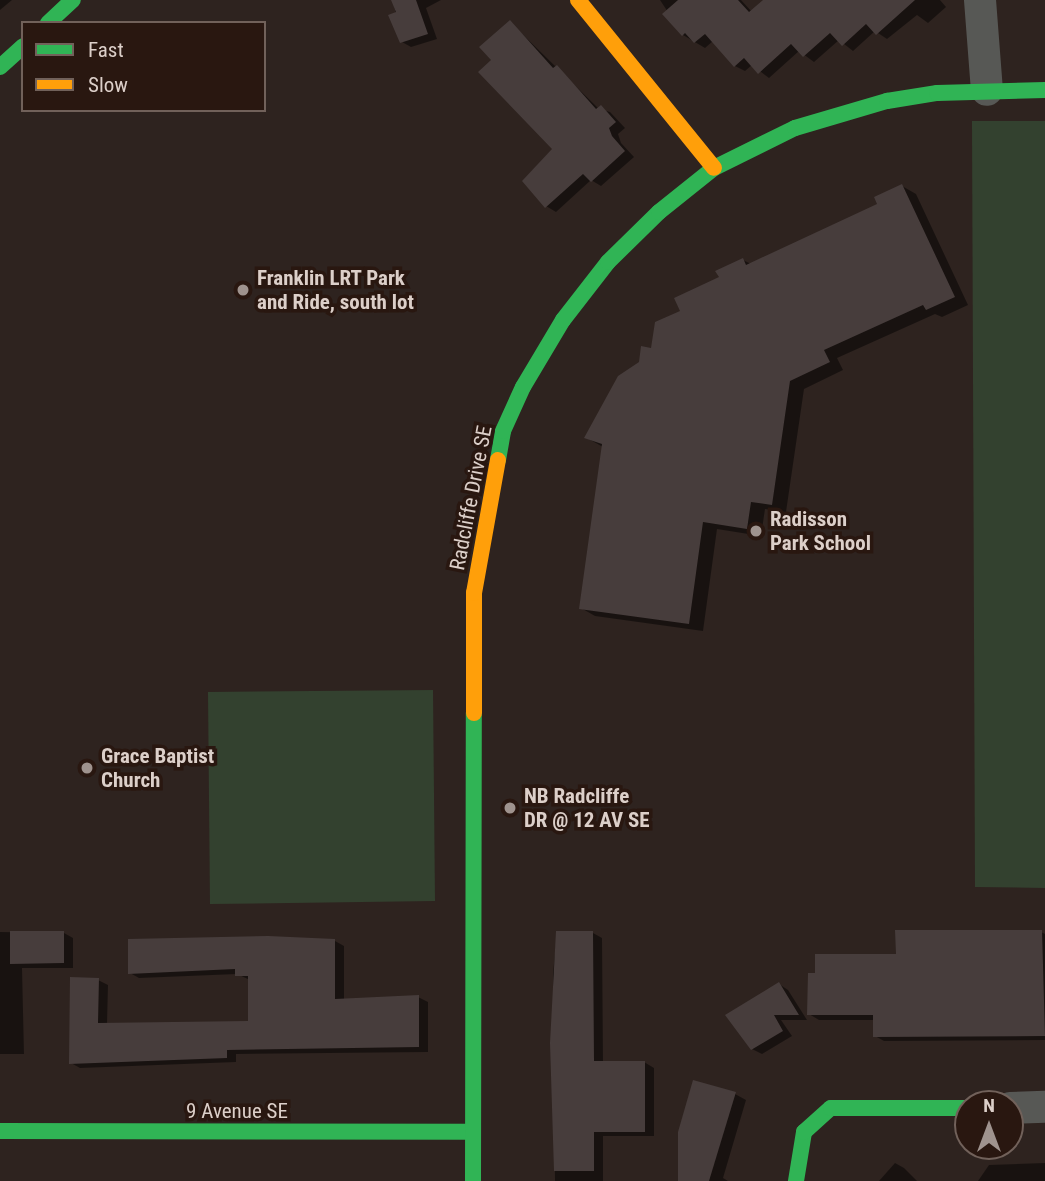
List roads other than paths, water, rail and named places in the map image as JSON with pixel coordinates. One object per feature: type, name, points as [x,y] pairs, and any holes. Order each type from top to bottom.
[{"type":"street","points":[[50,21],[73,0]]},
{"type":"street","points":[[578,0],[714,168]]},
{"type":"street","points":[[980,0],[987,90]]},
{"type":"street","points":[[0,66],[21,48]]},
{"type":"street","name":"Radcliffe Drive SE","points":[[473,1181],[474,593],[503,431],[540,356],[585,290],[650,220],[714,168],[795,128],[887,101],[987,90],[1045,90]]},
{"type":"street","points":[[1024,1108],[1045,1107]]},
{"type":"street","points":[[796,1181],[804,1132],[831,1108],[954,1108]]},
{"type":"street","name":"9 Avenue SE","points":[[0,1131],[473,1132]]},
{"type":"place","name":"Franklin LRT Park and Ride, south lot","points":[[243,290]]},
{"type":"place","name":"Radisson Park School","points":[[756,531]]},
{"type":"place","name":"Grace Baptist Church","points":[[87,768]]},
{"type":"place","name":"NB Radcliffe DR @ 12 AV SE","points":[[510,808]]}]
